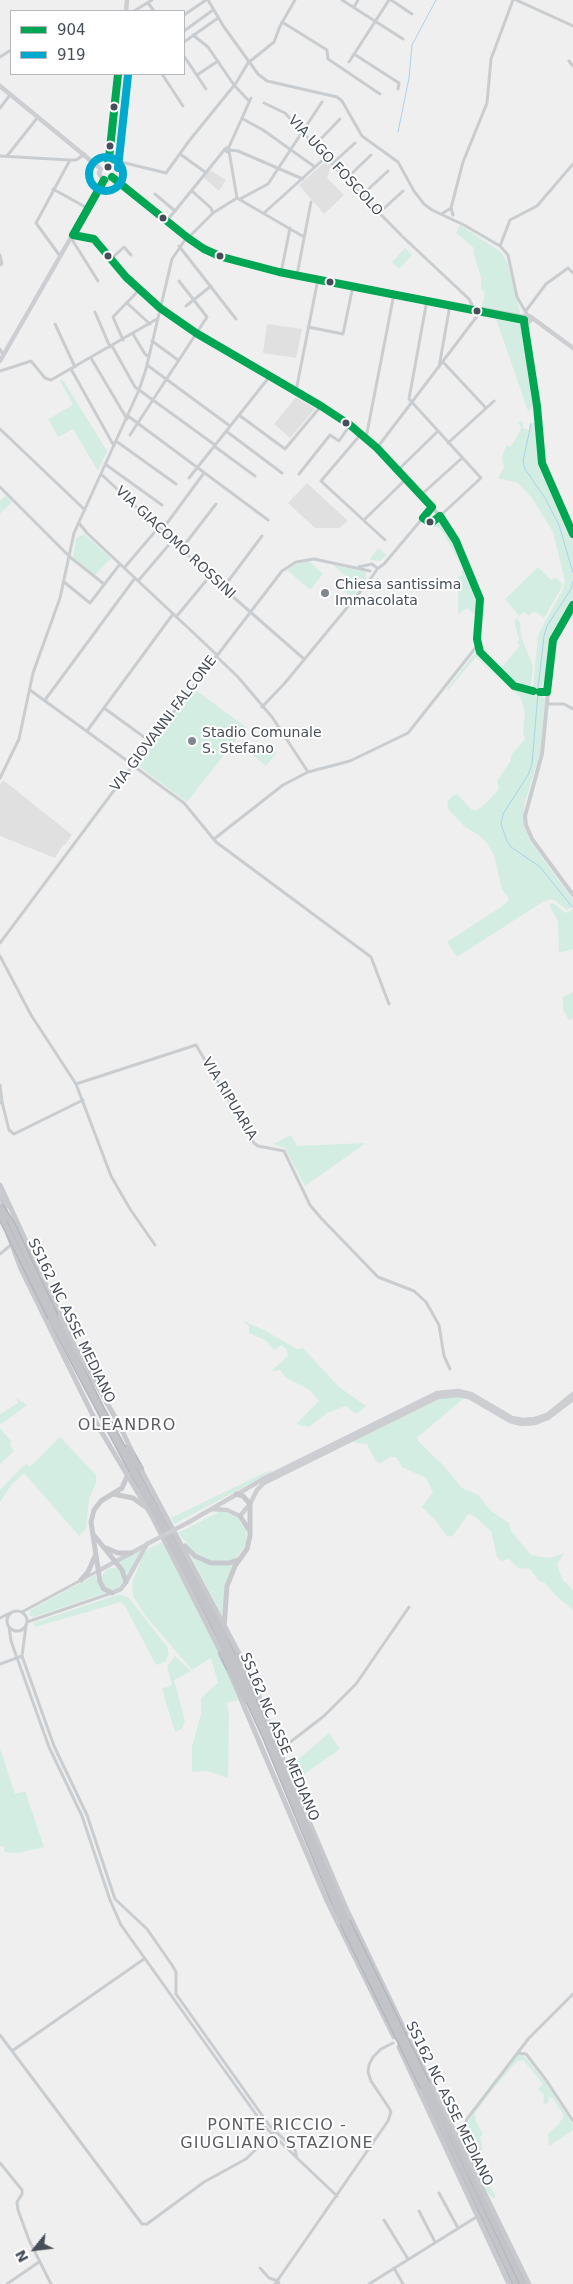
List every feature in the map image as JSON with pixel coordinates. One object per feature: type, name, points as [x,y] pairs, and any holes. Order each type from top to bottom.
[{"type":"highway","name":"SS162 NC ASSE MEDIANO","points":[[0,1206],[10,1223],[53,1317],[212,1614],[258,1710],[345,1922]]},
{"type":"highway","name":"SS162 NC ASSE MEDIANO","points":[[0,1214],[214,1625],[265,1735],[345,1922],[522,2284]]},
{"type":"highway","points":[[90,1386],[140,1469]]},
{"type":"highway","points":[[222,1653],[265,1735]]},
{"type":"highway","points":[[238,1655],[253,1690],[258,1710]]},
{"type":"highway","name":"SS162 NC ASSE MEDIANO","points":[[455,2146],[516,2284]]},
{"type":"main road","points":[[108,167],[118,75]]},
{"type":"main road","points":[[0,86],[101,169]]},
{"type":"main road","points":[[101,169],[108,167]]},
{"type":"main road","points":[[108,167],[113,171],[112,178]]},
{"type":"main road","points":[[101,169],[100,175],[104,180]]},
{"type":"main road","points":[[0,361],[104,180],[112,178]]},
{"type":"main road","points":[[112,178],[187,237],[204,249],[222,257],[318,280],[526,319],[537,322],[573,348]]},
{"type":"main road","points":[[0,1185],[73,1343],[120,1426],[140,1469],[179,1539],[257,1689],[280,1750],[345,1906],[404,2032],[409,2035],[409,2042],[431,2082],[479,2215],[510,2284]]},
{"type":"main road","points":[[0,1195],[5,1207],[6,1226],[21,1268],[98,1426],[128,1474],[222,1653],[327,1900],[394,2039],[400,2047],[419,2089],[455,2146],[475,2173],[529,2284]]},
{"type":"main road","points":[[98,1571],[189,1522],[236,1494],[437,1393],[458,1391],[471,1394],[512,1418],[523,1420],[547,1415],[573,1394]]},
{"type":"main road","points":[[240,1516],[250,1504],[256,1490],[264,1483],[438,1397],[457,1395],[469,1398],[510,1421],[522,1424],[535,1423],[548,1418],[573,1399]]},
{"type":"main road","points":[[128,1474],[122,1488],[101,1501],[94,1510],[91,1522],[101,1586],[112,1593],[121,1589],[148,1544]]},
{"type":"main road","points":[[110,1494],[120,1494],[133,1498],[148,1511]]},
{"type":"main road","points":[[224,1628],[227,1586],[249,1543],[250,1504],[243,1496],[236,1494]]},
{"type":"main road","points":[[210,1510],[227,1510],[240,1516],[249,1530]]},
{"type":"main road","points":[[91,1531],[114,1562],[124,1572],[126,1582]]},
{"type":"main road","points":[[179,1539],[189,1551],[204,1560],[221,1564],[240,1558]]},
{"type":"main road","points":[[101,1545],[110,1550],[131,1553]]},
{"type":"main road","points":[[81,1580],[88,1572],[95,1555]]},
{"type":"street","points":[[185,14],[207,0],[248,62],[267,81],[328,94],[342,101],[362,136],[398,162],[414,191],[424,204],[500,246],[508,255],[517,297],[526,319],[539,420],[542,463],[573,534]]},
{"type":"street","points":[[109,159],[166,173],[234,86],[248,62],[274,42],[282,22],[295,0]]},
{"type":"street","points":[[342,0],[403,39]]},
{"type":"street","points":[[354,7],[358,0]]},
{"type":"street","points":[[349,62],[390,0],[412,14]]},
{"type":"street","points":[[453,215],[451,208],[466,153],[485,110],[491,60],[514,0],[573,26]]},
{"type":"street","points":[[136,10],[150,1]]},
{"type":"street","points":[[185,30],[213,10]]},
{"type":"street","points":[[185,41],[218,18]]},
{"type":"street","points":[[282,22],[327,50],[328,59],[380,94]]},
{"type":"street","points":[[166,221],[205,172],[228,149],[243,119],[250,99],[234,86],[208,46],[193,35]]},
{"type":"street","points":[[354,54],[399,83],[398,88]]},
{"type":"street","points":[[185,57],[206,89]]},
{"type":"street","points":[[197,75],[218,61]]},
{"type":"street","points":[[569,61],[573,66]]},
{"type":"street","points":[[163,75],[183,106]]},
{"type":"street","points":[[0,108],[10,95]]},
{"type":"street","points":[[0,778],[18,739],[39,653],[64,582],[78,523],[128,417],[147,366],[172,259],[187,237],[213,213],[268,184],[322,102]]},
{"type":"street","name":"VIA UGO FOSCOLO","points":[[264,103],[285,113],[379,213],[469,299],[474,309]]},
{"type":"street","points":[[6,157],[38,117]]},
{"type":"street","points":[[243,119],[263,130],[315,167]]},
{"type":"street","points":[[315,145],[340,119]]},
{"type":"street","points":[[332,164],[354,143]]},
{"type":"street","points":[[228,149],[238,151],[302,179]]},
{"type":"street","points":[[228,149],[238,199]]},
{"type":"street","points":[[0,156],[76,160],[85,154]]},
{"type":"street","points":[[180,154],[205,172]]},
{"type":"street","points":[[346,179],[371,155]]},
{"type":"street","points":[[264,213],[326,157]]},
{"type":"street","points":[[60,256],[36,223],[70,160]]},
{"type":"street","points":[[500,246],[510,220],[537,206],[573,164]]},
{"type":"street","points":[[362,195],[388,171]]},
{"type":"street","points":[[53,189],[87,208]]},
{"type":"street","points":[[192,190],[211,208],[213,213]]},
{"type":"street","points":[[379,213],[402,191]]},
{"type":"street","points":[[155,194],[175,211]]},
{"type":"street","points":[[238,199],[304,237]]},
{"type":"street","points":[[297,275],[311,202]]},
{"type":"street","points":[[443,213],[451,208]]},
{"type":"street","points":[[281,272],[290,228]]},
{"type":"street","points":[[72,236],[94,239],[139,290],[160,308],[196,333],[321,406],[350,425],[377,448],[440,516],[456,541],[479,594],[478,646],[483,656],[514,686],[521,689],[547,692]]},
{"type":"street","points":[[72,236],[98,281]]},
{"type":"street","points":[[180,246],[236,319]]},
{"type":"street","points":[[111,259],[124,247],[132,255]]},
{"type":"street","points":[[0,255],[2,264],[0,265]]},
{"type":"street","points":[[526,319],[546,284],[568,268],[573,273]]},
{"type":"street","points":[[296,391],[318,280]]},
{"type":"street","points":[[130,435],[207,317],[179,281]]},
{"type":"street","points":[[186,306],[211,286]]},
{"type":"street","points":[[308,326],[343,334],[353,286]]},
{"type":"street","points":[[123,340],[113,317],[139,290]]},
{"type":"street","points":[[366,438],[394,294]]},
{"type":"street","points":[[427,300],[409,398],[481,478],[440,516]]},
{"type":"street","points":[[127,303],[150,324]]},
{"type":"street","points":[[439,367],[450,305]]},
{"type":"street","points":[[377,448],[482,311]]},
{"type":"street","points":[[95,312],[111,346],[135,387],[255,476]]},
{"type":"street","points":[[0,371],[31,361],[45,378],[51,380],[157,319]]},
{"type":"street","points":[[55,324],[75,367]]},
{"type":"street","points":[[133,334],[145,354],[149,357]]},
{"type":"street","points":[[152,341],[178,360]]},
{"type":"street","points":[[0,349],[3,356]]},
{"type":"street","points":[[91,358],[128,417],[268,520]]},
{"type":"street","points":[[443,362],[486,408]]},
{"type":"street","points":[[147,366],[230,426]]},
{"type":"street","points":[[71,369],[114,446]]},
{"type":"street","points":[[189,478],[270,376]]},
{"type":"street","points":[[448,443],[494,401]]},
{"type":"street","points":[[239,415],[286,449],[321,406]]},
{"type":"street","points":[[299,474],[330,435],[339,441],[350,425]]},
{"type":"street","points":[[0,429],[85,510]]},
{"type":"street","points":[[226,431],[282,473]]},
{"type":"street","points":[[398,470],[438,432]]},
{"type":"street","points":[[361,434],[321,481],[385,540]]},
{"type":"street","points":[[116,441],[176,484]]},
{"type":"street","points":[[421,495],[462,458]]},
{"type":"street","points":[[106,464],[162,505]]},
{"type":"street","points":[[124,568],[161,528],[204,473]]},
{"type":"street","name":"VIA GIACOMO ROSSINI","points":[[101,474],[174,540],[223,588],[304,659]]},
{"type":"street","points":[[364,520],[406,479]]},
{"type":"street","points":[[0,487],[70,557],[104,584]]},
{"type":"street","points":[[182,548],[216,504]]},
{"type":"street","points":[[262,707],[367,584],[376,570],[386,562],[432,507]]},
{"type":"street","points":[[78,523],[245,684],[277,724],[308,772]]},
{"type":"street","points":[[75,532],[87,533]]},
{"type":"street","points":[[223,588],[262,536]]},
{"type":"street","points":[[138,581],[174,540]]},
{"type":"street","name":"VIA GIOVANNI FALCONE","points":[[0,943],[216,655],[282,571],[296,562],[307,559],[322,560],[370,571]]},
{"type":"street","name":"VIA GIOVANNI FALCONE","points":[[358,567],[386,562]]},
{"type":"street","points":[[64,582],[90,602],[120,564]]},
{"type":"street","points":[[375,564],[376,570]]},
{"type":"street","points":[[367,584],[370,571],[369,566]]},
{"type":"street","points":[[370,571],[376,570]]},
{"type":"street","points":[[87,731],[174,616],[210,576]]},
{"type":"street","points":[[44,700],[135,578]]},
{"type":"street","points":[[573,605],[553,640],[542,754],[526,808],[526,825],[535,844],[573,895]]},
{"type":"street","points":[[214,839],[283,785],[308,772],[350,761],[408,733],[478,646]]},
{"type":"street","points":[[30,690],[184,803],[214,839],[371,957],[389,1004]]},
{"type":"street","points":[[547,704],[564,704],[573,708]]},
{"type":"street","points":[[104,708],[151,742]]},
{"type":"street","points":[[0,956],[31,1015],[76,1084],[111,1176],[130,1209],[155,1245]]},
{"type":"street","name":"VIA RIPUARIA","points":[[76,1084],[196,1045],[254,1142],[258,1146],[284,1150],[310,1205],[321,1218],[378,1277],[414,1291],[426,1302],[438,1325],[444,1356],[450,1369]]},
{"type":"street","points":[[0,1085],[1,1103],[9,1130],[14,1134],[83,1100]]},
{"type":"street","points":[[0,1254],[12,1244]]},
{"type":"street","points":[[22,1612],[98,1571]]},
{"type":"street","points":[[9,1628],[18,1632],[27,1624],[112,1593]]},
{"type":"street","points":[[280,1750],[324,1716],[356,1684],[409,1607]]},
{"type":"street","points":[[0,1618],[16,1610],[26,1616],[27,1624],[22,1656],[54,1746],[87,1814],[118,1905],[146,1929],[172,1965],[176,1972],[176,1994],[275,2131],[295,2150],[298,2158]]},
{"type":"street","points":[[10,1613],[6,1621],[17,1658],[49,1747],[82,1816],[113,1909],[121,1925],[271,2135],[337,2196]]},
{"type":"street","points":[[0,1664],[22,1656]]},
{"type":"street","points":[[12,2051],[144,1959]]},
{"type":"street","points":[[475,2173],[470,2158],[474,2144],[466,2133],[464,2126],[467,2119],[517,2053],[573,1994]]},
{"type":"street","points":[[0,2035],[137,2220],[142,2224],[147,2224],[204,2182],[246,2159],[275,2131]]},
{"type":"street","points":[[260,2268],[269,2278],[277,2283],[390,2116],[389,2108],[371,2081],[368,2072],[373,2057],[394,2039]]},
{"type":"street","points":[[517,2053],[526,2054],[573,2121]]},
{"type":"street","points":[[455,2146],[468,2150],[472,2148]]},
{"type":"street","points":[[0,2163],[22,2190],[16,2205],[51,2284]]},
{"type":"street","points":[[440,2193],[458,2228]]},
{"type":"street","points":[[419,2211],[435,2242]]},
{"type":"street","points":[[369,2284],[376,2282],[394,2268],[479,2215]]},
{"type":"street","points":[[384,2220],[408,2259]]},
{"type":"street","points":[[7,2284],[40,2262]]},
{"type":"street","points":[[394,2268],[403,2284]]},
{"type":"shaded area","points":[[326,161],[331,166],[327,178],[344,195],[324,214],[299,185]]},
{"type":"shaded area","points":[[208,169],[226,180],[219,191],[203,177]]},
{"type":"shaded area","points":[[267,324],[302,329],[296,358],[263,353]]},
{"type":"shaded area","points":[[296,397],[315,409],[290,438],[274,424]]},
{"type":"shaded area","points":[[307,483],[348,521],[339,528],[315,528],[288,503]]},
{"type":"shaded area","points":[[3,780],[72,835],[55,858],[0,836],[0,785]]},
{"type":"green space","points":[[460,225],[501,252],[508,264],[521,316],[485,309],[482,306],[485,292],[481,290],[481,278],[473,251],[474,248],[456,233]]},
{"type":"green space","points":[[405,248],[412,255],[399,269],[392,262]]},
{"type":"green space","points":[[495,316],[522,322],[535,405],[528,411]]},
{"type":"green space","points":[[63,380],[107,451],[98,471],[73,429],[58,437],[48,419],[73,405],[60,381]]},
{"type":"green space","points":[[522,420],[523,428],[529,430],[529,424],[537,422],[540,467],[558,503],[573,543],[573,598],[553,631],[544,682],[540,689],[533,688],[538,635],[563,589],[565,581],[553,532],[532,498],[518,483],[498,478],[504,467],[502,457],[505,449],[507,445],[510,447],[513,443],[521,427],[518,423]]},
{"type":"green space","points":[[6,495],[12,502],[0,514],[0,501]]},
{"type":"green space","points":[[440,520],[452,538],[473,588],[477,603],[477,616],[467,608],[459,614],[458,612],[458,577],[462,575],[462,568],[443,532],[434,527]]},
{"type":"green space","points":[[84,534],[111,558],[95,575],[73,557],[76,538]]},
{"type":"green space","points":[[378,548],[387,555],[380,561],[370,559]]},
{"type":"green space","points":[[309,561],[323,574],[310,590],[287,570],[297,564]]},
{"type":"green space","points":[[333,565],[366,572],[366,581],[353,597],[341,589],[349,579]]},
{"type":"green space","points":[[538,567],[551,580],[557,578],[563,585],[544,618],[534,611],[529,616],[524,612],[519,616],[505,599]]},
{"type":"green space","points":[[517,618],[520,623],[521,636],[533,666],[529,687],[515,683],[500,669],[520,646],[517,643],[519,639],[514,621]]},
{"type":"green space","points":[[475,653],[519,692],[540,695],[545,699],[540,754],[524,805],[524,825],[530,841],[573,900],[573,906],[567,910],[554,900],[544,901],[457,957],[447,942],[504,905],[509,899],[502,889],[494,855],[487,843],[479,835],[465,827],[449,810],[447,802],[452,796],[457,794],[472,810],[477,810],[484,805],[499,789],[497,781],[510,762],[512,754],[525,739],[523,732],[525,713],[521,698],[476,657],[446,690]]},
{"type":"green space","name":"Stadio Comunale S. Stefano","points":[[194,689],[246,727],[187,802],[137,765]]},
{"type":"green space","points":[[263,742],[277,752],[266,766],[253,755]]},
{"type":"green space","points":[[553,903],[566,913],[573,909],[573,949],[559,953],[558,921],[550,907],[550,904]]},
{"type":"green space","points":[[573,992],[573,1018],[569,1020],[563,1010],[563,997]]},
{"type":"green space","points":[[291,1135],[297,1146],[366,1143],[305,1186],[285,1148],[273,1144]]},
{"type":"green space","points":[[242,1320],[297,1349],[303,1348],[339,1387],[366,1406],[356,1414],[346,1406],[327,1413],[309,1427],[299,1425],[297,1423],[319,1401],[310,1390],[285,1377],[280,1370],[271,1371],[288,1356],[286,1349],[281,1345],[274,1350],[265,1340],[249,1333],[249,1326]]},
{"type":"green space","points":[[457,1397],[463,1399],[417,1438],[418,1441],[445,1467],[462,1488],[478,1495],[491,1511],[509,1523],[511,1531],[531,1555],[550,1558],[564,1553],[557,1565],[563,1580],[573,1590],[573,1610],[555,1595],[545,1583],[539,1581],[530,1569],[518,1568],[509,1559],[501,1561],[497,1557],[491,1531],[474,1516],[469,1514],[452,1537],[446,1535],[436,1521],[422,1507],[433,1492],[426,1478],[402,1467],[396,1457],[390,1457],[380,1464],[375,1460],[367,1444],[353,1441],[440,1398]]},
{"type":"green space","points":[[16,1398],[27,1405],[0,1425],[0,1414],[18,1403]]},
{"type":"green space","points":[[0,1428],[11,1441],[10,1445],[14,1451],[0,1464]]},
{"type":"green space","points":[[60,1437],[96,1475],[96,1483],[89,1499],[86,1529],[79,1536],[24,1473],[12,1484],[0,1502],[0,1490],[23,1466],[26,1464],[30,1467]]},
{"type":"green space","points":[[274,1471],[174,1524],[171,1518],[266,1472]]},
{"type":"green space","points":[[219,1512],[225,1512],[237,1517],[246,1530],[247,1539],[244,1548],[239,1555],[230,1561],[220,1562],[204,1559],[194,1552],[178,1533]]},
{"type":"green space","points":[[162,1542],[218,1649],[238,1700],[226,1703],[229,1712],[228,1778],[208,1771],[192,1772],[192,1747],[201,1714],[201,1698],[218,1683],[211,1658],[192,1670],[145,1615],[133,1596],[132,1583],[143,1555],[148,1549]]},
{"type":"green space","points":[[140,1550],[127,1577],[125,1571],[117,1563]]},
{"type":"green space","points":[[190,1554],[200,1561],[211,1565],[236,1562],[233,1567],[223,1618]]},
{"type":"green space","points":[[113,1568],[121,1571],[124,1579],[121,1587],[113,1590],[105,1587],[102,1579],[105,1571]]},
{"type":"green space","points":[[95,1575],[105,1593],[34,1617],[29,1615],[31,1610]]},
{"type":"green space","points":[[120,1594],[129,1598],[167,1647],[169,1654],[165,1662],[156,1665],[125,1606],[121,1602],[35,1627],[33,1623]]},
{"type":"green space","points":[[175,1656],[191,1671],[174,1680],[185,1721],[182,1729],[175,1732],[162,1689],[172,1685],[167,1666]]},
{"type":"green space","points":[[329,1733],[340,1749],[297,1779],[292,1765]]},
{"type":"green space","points":[[0,1748],[15,1794],[25,1791],[44,1847],[17,1853],[5,1852],[3,1846],[0,1847]]},
{"type":"green space","points":[[517,2054],[523,2055],[546,2083],[573,2125],[573,2130],[549,2146],[548,2134],[564,2116],[553,2098],[548,2097],[549,2102],[543,2105],[544,2095],[538,2089],[543,2084],[523,2060],[517,2061],[475,2113],[476,2121],[483,2134],[480,2137],[482,2143],[482,2164],[496,2197],[493,2198],[485,2191],[471,2159],[474,2147],[466,2124]]},
{"type":"waterway","points":[[398,132],[409,78],[412,45],[436,0]]},
{"type":"waterway","points":[[531,424],[523,461],[525,469],[545,498],[559,525],[573,573]]},
{"type":"waterway","points":[[538,689],[544,636],[547,626],[571,589],[573,581]]},
{"type":"waterway","points":[[538,693],[532,764],[528,775],[503,814],[501,824],[511,847],[540,867],[573,908]]},
{"type":"transit line","name":"904","points":[[108,167],[118,75]]},
{"type":"transit line","name":"919","points":[[118,168],[128,75]]},
{"type":"transit line","name":"919","points":[[106,157],[118,162],[123,174],[118,186],[106,191],[94,186],[89,174],[94,162],[106,157]]},
{"type":"transit line","name":"904","points":[[112,177],[188,238],[204,249],[222,257],[279,272],[524,320]]},
{"type":"transit line","name":"904","points":[[104,180],[73,235],[94,239],[126,277],[160,308],[196,333],[321,406],[350,425],[377,448],[432,507],[423,518],[431,523],[440,516],[456,541],[480,599],[477,639],[480,652],[514,686],[533,691]]},
{"type":"transit line","name":"904","points":[[524,322],[537,406],[542,463],[573,534]]},
{"type":"transit line","name":"904","points":[[540,692],[547,692],[553,640],[573,605]]},
{"type":"place","name":"Chiesa santissima Immacolata","points":[[325,593]]},
{"type":"place","name":"Stadio Comunale S. Stefano","points":[[192,741]]},
{"type":"district","name":"OLEANDRO","points":[[127,1426]]},
{"type":"district","name":"PONTE RICCIO - GIUGLIANO STAZIONE","points":[[277,2135]]}]
